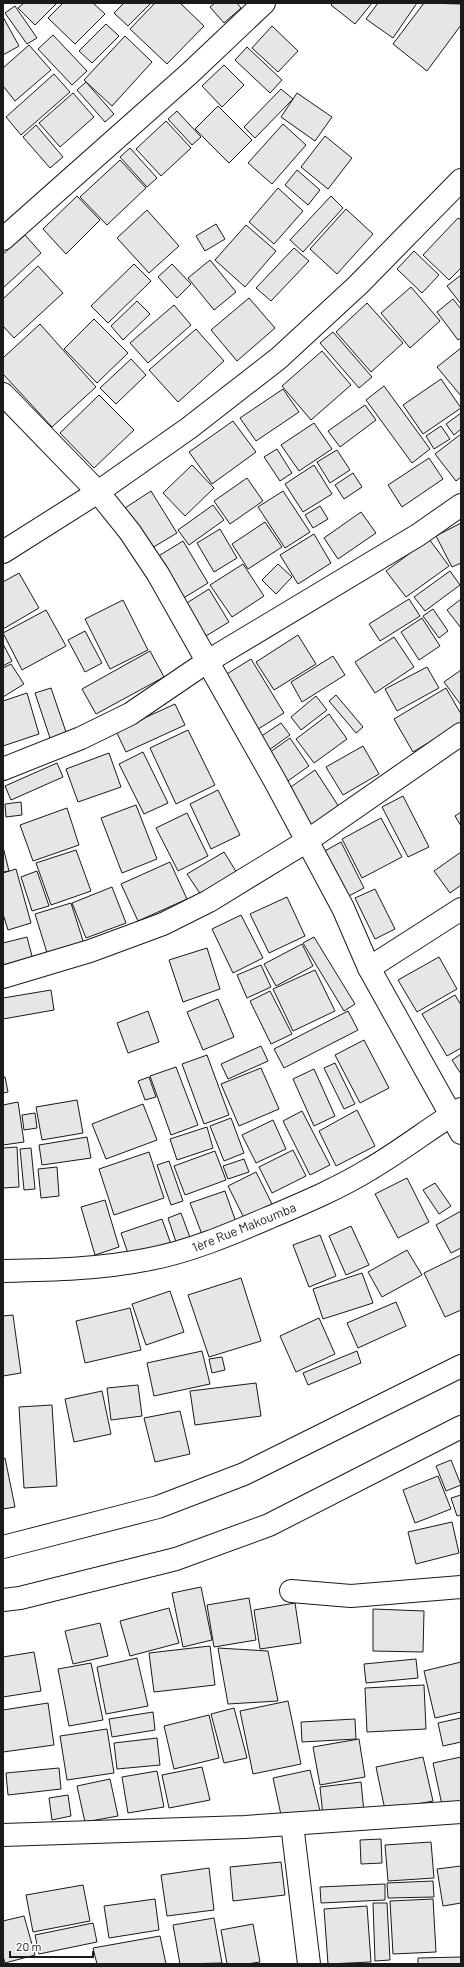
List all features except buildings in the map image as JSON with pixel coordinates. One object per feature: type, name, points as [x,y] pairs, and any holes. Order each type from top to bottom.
[{"type":"street","points":[[3,239],[190,73],[264,3]]},
{"type":"street","points":[[3,552],[98,492],[189,428],[279,358],[358,285],[461,180]]},
{"type":"street","points":[[3,394],[98,492],[130,532],[158,574],[208,661],[343,908],[369,968],[457,1119]]},
{"type":"street","points":[[3,769],[81,738],[130,714],[208,661],[418,535],[461,505]]},
{"type":"street","points":[[3,977],[32,970],[90,951],[163,924],[209,901],[307,841],[461,734]]},
{"type":"street","points":[[369,968],[461,909]]},
{"type":"street","name":"1ère Rue Makoumba","points":[[3,1271],[73,1270],[120,1265],[152,1259],[193,1248],[236,1232],[320,1196],[370,1170],[457,1119]]},
{"type":"street","points":[[3,1547],[158,1507],[244,1474],[461,1366]]},
{"type":"street","points":[[3,1600],[20,1598],[176,1559],[269,1525],[461,1427]]},
{"type":"street","points":[[291,1591],[351,1596],[461,1587]]},
{"type":"street","points":[[3,1835],[292,1824],[461,1812]]},
{"type":"street","points":[[292,1824],[309,1964]]}]
